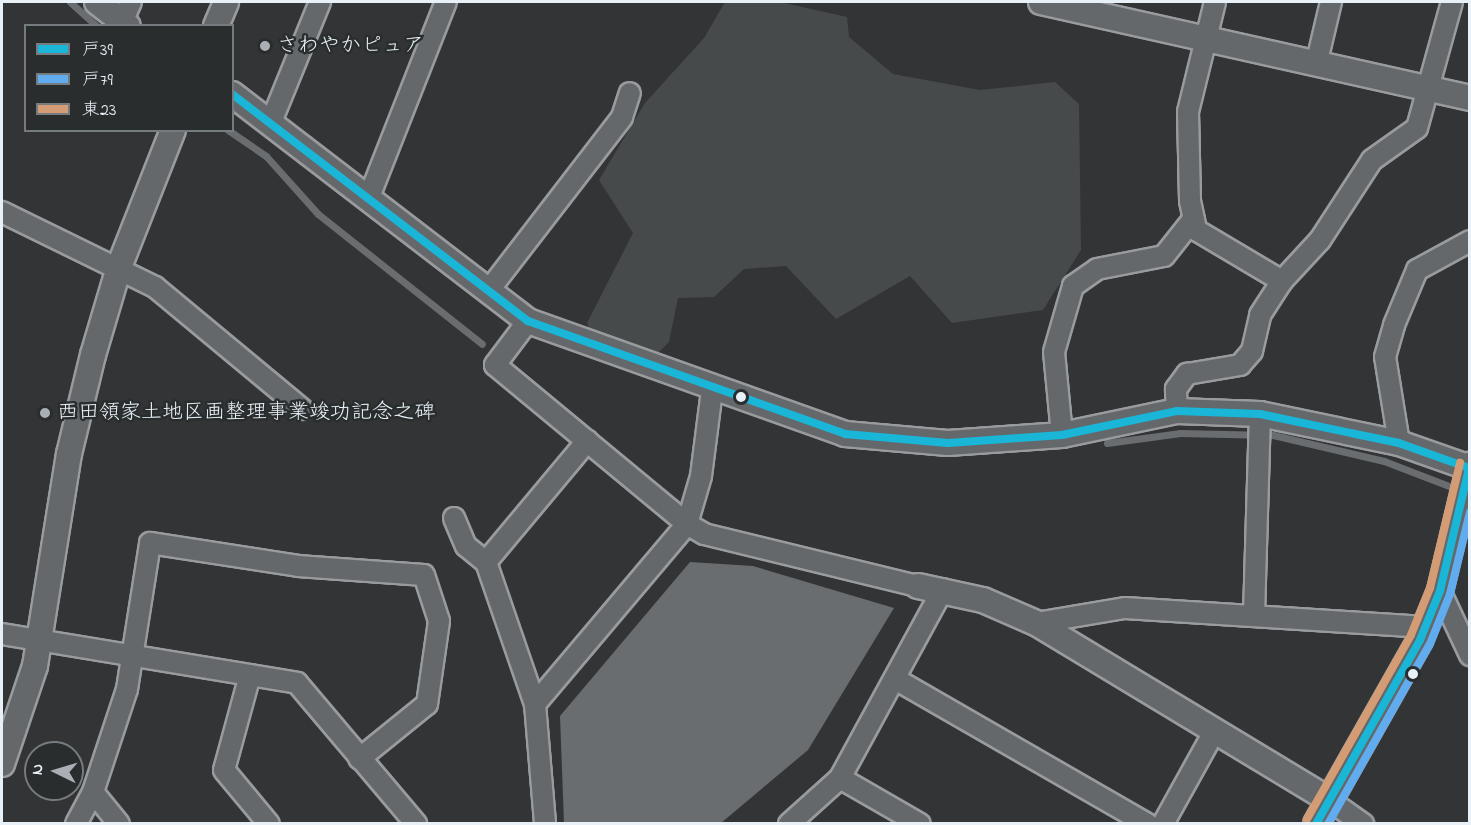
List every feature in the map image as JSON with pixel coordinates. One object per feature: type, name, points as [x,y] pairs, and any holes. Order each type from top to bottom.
[{"type":"street","points":[[97,2],[127,16]]},
{"type":"street","points":[[217,24],[226,2]]},
{"type":"street","points":[[271,122],[320,2]]},
{"type":"street","points":[[369,197],[446,2]]},
{"type":"street","points":[[1041,2],[1102,8],[1206,38],[1431,85],[1470,98]]},
{"type":"street","points":[[1215,2],[1188,112],[1196,230],[1212,243],[1282,281]]},
{"type":"street","points":[[1317,61],[1331,2]]},
{"type":"street","points":[[1177,411],[1176,389],[1187,374],[1239,365],[1252,351],[1260,315],[1282,281],[1320,240],[1372,160],[1416,128],[1431,85],[1452,2]]},
{"type":"street","points":[[489,290],[621,117],[630,93]]},
{"type":"street","points":[[234,95],[528,321],[712,390],[845,434],[898,443],[1062,435],[1177,411],[1260,414],[1399,443],[1469,467],[1440,591],[1425,627],[1316,824]]},
{"type":"street","points":[[2,764],[40,639],[69,454],[119,267],[172,132]]},
{"type":"street","points":[[2,212],[119,267],[155,287],[302,409]]},
{"type":"street","points":[[1062,435],[1054,352],[1073,286],[1097,269],[1164,256],[1194,218]]},
{"type":"street","points":[[1399,443],[1385,357],[1394,325],[1417,270],[1470,241]]},
{"type":"street","points":[[528,321],[495,365],[687,524],[704,534],[918,586],[943,589],[1036,623],[1329,800],[1363,824]]},
{"type":"street","points":[[535,704],[687,524],[701,476],[712,390]]},
{"type":"street","points":[[1254,615],[1260,414]]},
{"type":"street","points":[[486,562],[587,441]]},
{"type":"street","points":[[454,518],[466,546],[486,562],[535,704],[545,824]]},
{"type":"street","points":[[76,824],[93,792],[132,656],[150,543],[298,566],[424,575],[439,621],[427,704],[359,759]]},
{"type":"street","points":[[789,824],[840,778],[897,680],[943,589]]},
{"type":"street","points":[[1440,591],[1470,656]]},
{"type":"street","points":[[1036,623],[1125,608],[1425,627]]},
{"type":"street","points":[[2,634],[297,683],[416,824]]},
{"type":"street","points":[[250,675],[224,770],[269,824]]},
{"type":"street","points":[[897,680],[1147,824]]},
{"type":"street","points":[[1163,824],[1214,732]]},
{"type":"street","points":[[840,778],[920,824]]},
{"type":"street","points":[[93,792],[119,824]]},
{"type":"shaded area","points":[[725,2],[780,2],[847,17],[849,37],[893,74],[980,90],[1055,82],[1079,104],[1081,250],[1043,310],[952,323],[910,276],[836,319],[786,266],[744,269],[714,297],[678,298],[669,342],[657,354],[592,334],[587,323],[633,233],[599,180],[645,103],[704,38]]},
{"type":"shaded area","points":[[690,562],[753,566],[894,608],[808,750],[721,823],[564,823],[560,716]]},
{"type":"waterway","points":[[70,2],[95,24]]},
{"type":"waterway","points":[[231,132],[266,156],[318,214],[482,344]]},
{"type":"waterway","points":[[1107,443],[1180,433],[1273,435],[1384,461],[1459,490]]},
{"type":"transit line","name":"戸39","points":[[234,96],[528,321],[845,434],[948,443],[1062,435],[1177,411],[1260,414],[1399,443],[1469,468]]},
{"type":"transit line","name":"東23","points":[[1307,819],[1411,635],[1430,588],[1460,463]]},
{"type":"transit line","name":"戸39","points":[[1316,824],[1420,640],[1440,591],[1469,468]]},
{"type":"transit line","name":"戸79","points":[[1328,824],[1430,644],[1450,594],[1470,512]]},
{"type":"place","name":"さわやかピュア","points":[[265,46]]},
{"type":"place","name":"西田領家土地区画整理事業竣功記念之碑","points":[[45,413]]}]
